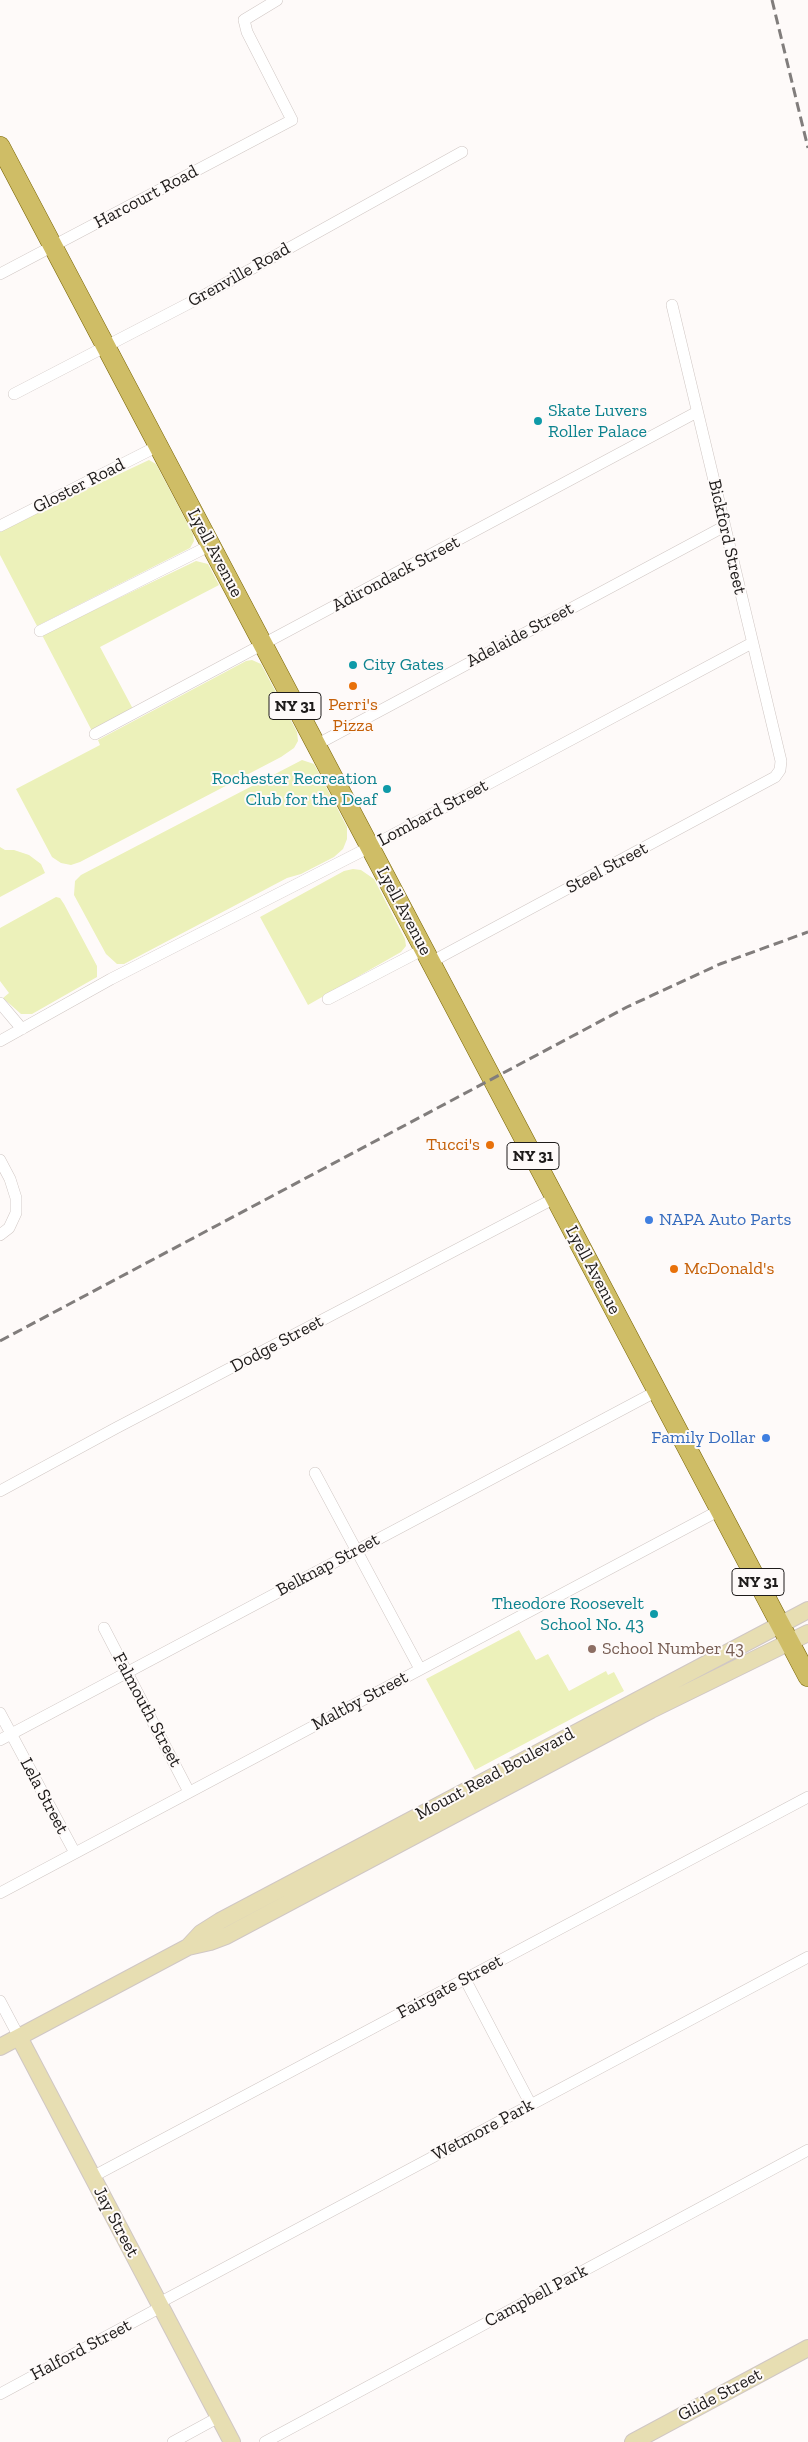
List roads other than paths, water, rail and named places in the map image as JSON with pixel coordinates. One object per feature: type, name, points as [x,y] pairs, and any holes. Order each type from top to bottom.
[{"type":"main road","name":"Lyell Avenue","points":[[0,146],[808,1677]]},
{"type":"main road","name":"Mount Read Boulevard","points":[[188,1947],[201,1933],[220,1921],[808,1610]]},
{"type":"main road","name":"Mount Read Boulevard","points":[[0,2047],[188,1947],[226,1936],[651,1710],[808,1633]]},
{"type":"main road","name":"Jay Street","points":[[19,2037],[232,2442]]},
{"type":"main road","name":"Glide Street","points":[[633,2442],[808,2348]]},
{"type":"street","name":"Harcourt Road","points":[[0,274],[292,120],[247,32],[244,20],[277,0]]},
{"type":"street","name":"Grenville Road","points":[[14,394],[201,297],[462,152]]},
{"type":"street","name":"Bickford Street","points":[[672,305],[781,761],[780,770]]},
{"type":"street","name":"Adirondack Street","points":[[95,734],[697,412]]},
{"type":"street","name":"Gloster Road","points":[[0,526],[66,495],[158,446]]},
{"type":"street","name":"Adelaide Street","points":[[316,745],[725,526]]},
{"type":"street","points":[[40,631],[211,545]]},
{"type":"street","name":"Lombard Street","points":[[0,1041],[111,979],[370,847],[752,643]]},
{"type":"street","name":"Steel Street","points":[[328,999],[427,956],[775,777],[780,770]]},
{"type":"street","points":[[0,1003],[22,1029]]},
{"type":"street","points":[[0,1160],[10,1179],[16,1198],[16,1213],[9,1228],[0,1235]]},
{"type":"street","name":"Dodge Street","points":[[0,1491],[122,1424],[556,1198]]},
{"type":"street","name":"Belknap Street","points":[[0,1740],[657,1391]]},
{"type":"street","points":[[315,1473],[420,1669]]},
{"type":"street","name":"Maltby Street","points":[[0,1893],[720,1510]]},
{"type":"street","name":"Falmouth Street","points":[[104,1628],[190,1792]]},
{"type":"street","name":"Lela Street","points":[[0,1713],[74,1853]]},
{"type":"street","name":"Fairgate Street","points":[[92,2177],[808,1797]]},
{"type":"street","name":"Wetmore Park","points":[[160,2305],[531,2104],[808,1957]]},
{"type":"street","points":[[465,1979],[531,2104]]},
{"type":"street","name":"Jay Street","points":[[0,2001],[19,2037]]},
{"type":"street","name":"Campbell Park","points":[[265,2442],[808,2150]]},
{"type":"street","name":"Halford Street","points":[[0,2394],[160,2305]]},
{"type":"street","points":[[173,2442],[219,2418]]},
{"type":"railway","points":[[772,0],[808,148]]},
{"type":"railway","points":[[0,1341],[627,1007],[720,964],[808,932]]},
{"type":"place","name":"Skate Luvers Roller Palace","points":[[538,421]]},
{"type":"place","name":"City Gates","points":[[353,665]]},
{"type":"place","name":"Perri's Pizza","points":[[353,686]]},
{"type":"place","name":"Rochester Recreation Club for the Deaf","points":[[387,789]]},
{"type":"place","name":"Tucci's","points":[[490,1145]]},
{"type":"place","name":"NAPA Auto Parts","points":[[649,1220]]},
{"type":"place","name":"McDonald's","points":[[674,1269]]},
{"type":"place","name":"Family Dollar","points":[[766,1438]]},
{"type":"place","name":"Theodore Roosevelt School No. 43","points":[[654,1614]]},
{"type":"place","name":"School Number 43","points":[[592,1649]]}]
